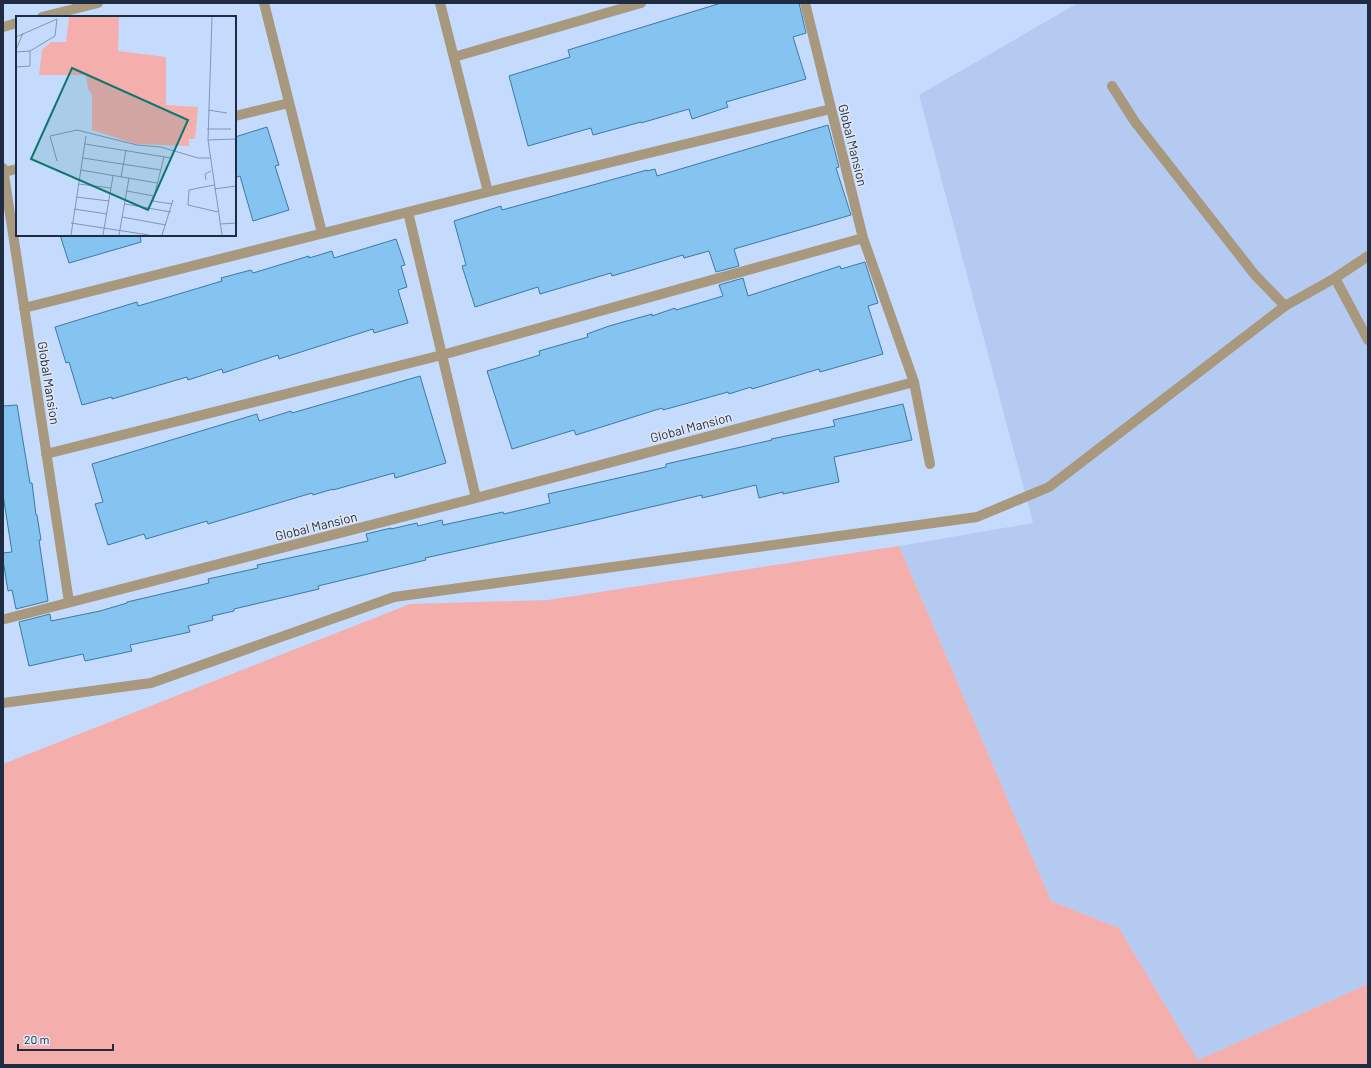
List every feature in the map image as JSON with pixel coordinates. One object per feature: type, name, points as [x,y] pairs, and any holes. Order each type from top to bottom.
[{"type":"street","points":[[46,16],[98,3]]},
{"type":"street","points":[[264,3],[322,233]]},
{"type":"street","points":[[440,3],[488,192]]},
{"type":"street","points":[[454,57],[642,3]]},
{"type":"street","name":"Global Mansion","points":[[805,3],[863,238],[914,382],[930,464]]},
{"type":"street","points":[[3,27],[16,23]]},
{"type":"street","points":[[1112,86],[1135,122],[1255,275],[1285,306]]},
{"type":"street","points":[[236,116],[289,103]]},
{"type":"street","points":[[24,308],[488,192],[831,109]]},
{"type":"street","points":[[4,170],[16,169]]},
{"type":"street","name":"Global Mansion","points":[[4,170],[69,602]]},
{"type":"street","points":[[408,212],[476,498]]},
{"type":"street","points":[[46,454],[442,355],[863,238]]},
{"type":"street","points":[[3,703],[151,683],[394,597],[977,517],[1049,487],[1285,306],[1335,278],[1368,256]]},
{"type":"street","points":[[1335,278],[1368,340]]},
{"type":"street","name":"Global Mansion","points":[[5,619],[476,498],[914,382]]},
{"type":"shaded area","points":[[1078,3],[1368,3],[1368,984],[1198,1060],[1119,928],[1051,901],[899,546],[1033,523],[919,95]]},
{"type":"shaded area","points":[[899,546],[1051,901],[1119,928],[1198,1060],[1368,984],[1368,1065],[3,1065],[3,764],[410,604],[548,600]]},
{"type":"building","points":[[721,3],[799,3],[806,33],[793,37],[806,79],[726,102],[728,107],[692,119],[689,109],[593,135],[591,128],[528,146],[509,76],[570,57],[568,50]]},
{"type":"building","points":[[828,125],[839,167],[836,168],[851,215],[734,249],[739,266],[716,272],[709,251],[684,258],[683,255],[612,276],[611,273],[540,294],[538,287],[475,307],[462,266],[466,265],[454,221],[501,206],[502,210],[647,170],[655,169],[657,176]]},
{"type":"building","points":[[267,127],[279,165],[275,166],[289,210],[253,221],[240,176],[236,178],[236,137]]},
{"type":"building","points":[[60,236],[140,236],[141,242],[69,263]]},
{"type":"building","points":[[396,239],[405,265],[401,266],[407,287],[398,290],[408,323],[374,333],[373,329],[279,359],[278,355],[223,373],[222,369],[188,380],[187,377],[112,399],[112,397],[82,405],[69,362],[66,363],[55,327],[137,302],[138,306],[222,281],[221,278],[251,270],[253,273],[309,256],[309,258],[332,251],[334,258]]},
{"type":"building","points":[[865,262],[878,303],[868,306],[883,354],[820,372],[819,369],[752,389],[751,387],[729,394],[728,392],[663,410],[662,408],[576,435],[574,430],[512,449],[487,371],[540,355],[539,351],[588,337],[587,334],[609,326],[652,314],[652,316],[675,308],[676,310],[723,296],[719,285],[743,278],[748,296],[840,266],[841,269]]},
{"type":"building","points":[[420,376],[446,463],[395,478],[394,473],[313,495],[312,493],[208,524],[207,521],[146,539],[144,534],[108,545],[95,504],[103,502],[92,464],[257,414],[259,421]]},
{"type":"building","points":[[903,404],[912,440],[834,457],[839,482],[759,498],[756,485],[702,498],[702,495],[425,558],[426,560],[318,586],[319,589],[234,609],[234,611],[212,616],[213,620],[188,626],[190,632],[130,645],[132,651],[85,661],[83,654],[29,666],[19,622],[50,614],[51,621],[100,611],[127,602],[209,583],[208,579],[258,568],[257,565],[368,541],[366,534],[391,528],[417,523],[418,526],[442,520],[443,525],[503,512],[504,514],[550,503],[548,494],[666,467],[666,464],[772,440],[771,439],[835,426],[833,420]]},
{"type":"building","points":[[17,405],[30,483],[32,483],[41,540],[39,540],[48,601],[16,609],[12,590],[8,591],[3,560],[3,553],[12,552],[3,495],[3,406]]}]
